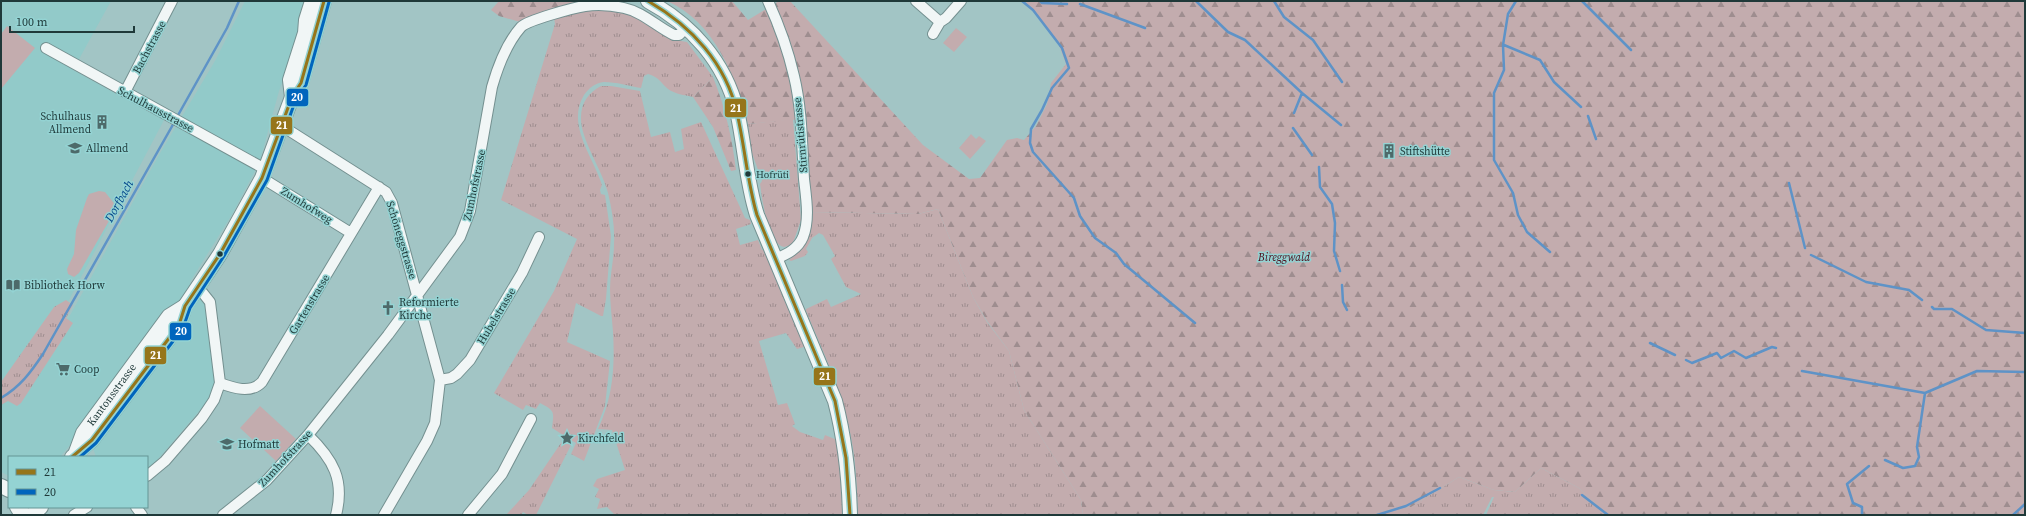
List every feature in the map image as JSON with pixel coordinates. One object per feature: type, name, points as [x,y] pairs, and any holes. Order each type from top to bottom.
[{"type":"main road","name":"Kantonsstrasse","points":[[292,97],[290,80],[305,34],[306,20],[312,1]]},
{"type":"main road","name":"Kantonsstrasse","points":[[74,455],[92,440],[179,325],[185,306],[236,227],[264,173],[292,97],[301,83],[324,1]]},
{"type":"main road","points":[[648,1],[663,9],[687,27],[707,49],[730,91],[737,110],[752,199],[835,401],[843,430],[848,464],[850,515]]},
{"type":"street","name":"Bachstrasse","points":[[125,92],[172,1]]},
{"type":"street","name":"Stirnrütistrasse","points":[[768,1],[784,40],[794,77],[800,119],[807,216],[803,237],[797,246],[791,252],[776,259]]},
{"type":"street","points":[[916,1],[940,22]]},
{"type":"street","points":[[933,34],[940,22],[946,18],[961,1]]},
{"type":"street","name":"Zumhofstrasse","points":[[223,515],[267,480],[308,435],[388,335],[440,265],[463,231],[470,211],[492,87],[497,68],[503,55],[522,26],[585,6],[606,5],[625,8],[641,15],[674,35],[682,33],[687,27]]},
{"type":"street","name":"Schulhausstrasse","points":[[46,48],[175,119],[264,173]]},
{"type":"street","name":"Schöneggstrasse","points":[[282,126],[386,192],[392,203],[418,293],[440,380],[435,422],[427,440],[384,515]]},
{"type":"street","name":"Zumhofweg","points":[[264,173],[351,233]]},
{"type":"street","name":"Gartenstrasse","points":[[220,383],[244,389],[254,388],[261,384],[379,187]]},
{"type":"street","name":"Hubelstrasse","points":[[440,380],[451,378],[458,374],[470,360],[522,273],[539,237]]},
{"type":"street","points":[[148,475],[165,461],[202,418],[214,400],[220,383],[210,302],[198,287]]},
{"type":"street","points":[[468,515],[502,474],[531,419]]},
{"type":"street","points":[[308,435],[326,454],[336,474],[340,500],[336,515]]},
{"type":"street","points":[[74,515],[85,508]]},
{"type":"shaded area","points":[[3,1],[111,1],[73,70],[164,120],[49,338],[54,344],[159,155],[215,61],[245,1],[312,1],[279,91],[260,161],[233,213],[190,282],[208,307],[215,379],[213,395],[148,470],[148,456],[96,456],[93,448],[71,444],[61,456],[8,456],[8,476],[1,472],[1,3]]},
{"type":"green space","points":[[499,1],[591,1],[520,22],[499,16],[491,10]]},
{"type":"green space","name":"Bireggwald","points":[[667,1],[732,1],[748,20],[779,1],[790,1],[923,145],[969,179],[980,178],[1007,140],[1017,138],[1024,140],[1036,126],[1047,104],[1051,83],[1066,64],[1059,45],[1025,1],[2025,1],[2025,515],[1607,515],[1579,488],[1541,468],[1515,492],[1494,490],[1459,477],[1411,507],[1379,511],[1375,515],[1083,515],[1081,500],[1024,410],[1009,351],[987,321],[973,297],[938,209],[918,214],[810,212],[802,119],[748,124],[737,89],[721,53],[698,22],[684,10]]},
{"type":"green space","points":[[601,8],[618,9],[648,22],[675,40],[687,42],[713,77],[693,97],[671,91],[657,78],[648,74],[644,76],[641,88],[604,82],[592,86],[584,95],[579,106],[579,129],[602,185],[600,190],[601,194],[605,195],[611,236],[606,299],[603,316],[576,303],[567,342],[610,361],[605,406],[584,461],[571,454],[576,443],[552,428],[553,415],[551,410],[540,403],[536,409],[526,405],[523,410],[494,393],[554,291],[577,239],[501,200],[555,24],[554,17]]},
{"type":"green space","points":[[7,26],[35,48],[1,89],[1,34]]},
{"type":"green space","points":[[956,28],[967,37],[954,52],[943,43]]},
{"type":"green space","points":[[713,77],[728,122],[736,170],[731,171],[713,127],[693,97]]},
{"type":"green space","points":[[601,86],[611,86],[640,91],[651,137],[670,132],[675,152],[684,149],[681,129],[701,122],[745,218],[750,220],[751,224],[736,229],[740,245],[758,240],[762,250],[764,250],[807,346],[797,349],[786,333],[759,341],[778,405],[787,403],[795,424],[792,426],[800,432],[823,440],[825,435],[837,440],[845,515],[615,515],[607,507],[597,509],[600,499],[595,497],[599,489],[593,486],[597,479],[625,470],[612,430],[598,429],[607,405],[613,370],[614,345],[610,289],[614,250],[614,231],[608,193],[584,135],[581,112],[586,98]]},
{"type":"green space","points":[[793,119],[801,220],[791,245],[784,247],[778,244],[774,238],[767,220],[760,184],[762,181],[752,153],[748,124]]},
{"type":"green space","points":[[971,134],[976,139],[979,136],[986,141],[970,159],[959,148]]},
{"type":"green space","points":[[99,191],[105,192],[117,207],[79,273],[74,277],[68,274],[67,269],[74,254],[76,230],[89,194]]},
{"type":"green space","points":[[938,209],[973,297],[987,322],[1009,351],[1024,410],[1081,500],[1083,515],[858,515],[855,463],[846,416],[831,371],[806,309],[827,299],[831,307],[861,294],[846,287],[831,259],[835,256],[823,235],[819,233],[812,238],[806,249],[808,252],[805,256],[791,261],[789,260],[799,251],[810,212],[918,214]]},
{"type":"green space","points":[[66,300],[73,305],[66,318],[73,323],[21,403],[17,406],[8,401],[1,405],[1,382],[54,307]]},
{"type":"green space","points":[[260,406],[296,439],[276,461],[240,428]]},
{"type":"green space","points":[[563,440],[571,445],[536,515],[528,515],[523,512],[521,515],[506,515],[529,490]]},
{"type":"green space","points":[[1541,468],[1579,488],[1607,515],[1486,515],[1494,497],[1492,497],[1483,515],[1375,515],[1379,511],[1411,507],[1459,477],[1494,490],[1515,492]]},
{"type":"waterway","name":"Dorfbach","points":[[177,117],[227,28],[239,1]]},
{"type":"waterway","points":[[1022,1],[1033,10],[1062,48],[1069,68],[1052,88],[1031,129],[1030,143],[1033,152],[1074,198],[1080,216],[1095,238],[1116,253],[1124,264],[1195,323]]},
{"type":"waterway","points":[[1040,1],[1042,3],[1067,4]]},
{"type":"waterway","points":[[1196,1],[1228,32],[1245,40],[1302,93],[1341,125]]},
{"type":"waterway","points":[[1274,1],[1284,17],[1313,40],[1342,82]]},
{"type":"waterway","points":[[1516,1],[1508,14],[1503,45],[1504,70],[1494,93],[1494,160],[1513,193],[1518,215],[1527,232],[1550,252]]},
{"type":"waterway","points":[[1582,1],[1631,50]]},
{"type":"waterway","points":[[1080,4],[1145,28]]},
{"type":"waterway","points":[[1504,45],[1540,60],[1554,82],[1581,107]]},
{"type":"waterway","points":[[1294,113],[1302,93]]},
{"type":"waterway","points":[[1588,116],[1596,139]]},
{"type":"waterway","name":"Dorfbach","points":[[1,398],[8,394],[25,379],[43,354],[175,121]]},
{"type":"waterway","points":[[1293,128],[1312,155]]},
{"type":"waterway","points":[[1319,167],[1320,187],[1332,204],[1335,223],[1334,251],[1340,271]]},
{"type":"waterway","points":[[1789,183],[1805,248]]},
{"type":"waterway","points":[[1811,255],[1866,282],[1909,290],[1922,300]]},
{"type":"waterway","points":[[1342,285],[1343,302],[1347,310]]},
{"type":"waterway","points":[[1932,307],[1934,309],[1952,309],[1986,330],[2025,333]]},
{"type":"waterway","points":[[1650,343],[1675,355]]},
{"type":"waterway","points":[[1686,360],[1692,363],[1717,353],[1721,358],[1734,351],[1746,358],[1772,347],[1776,348]]},
{"type":"waterway","points":[[1802,371],[1925,393],[1977,371],[2025,372]]},
{"type":"waterway","points":[[1885,460],[1903,468],[1915,466],[1919,457],[1917,447],[1925,393]]},
{"type":"waterway","points":[[1862,515],[1862,507],[1853,503],[1847,484],[1869,466]]},
{"type":"waterway","points":[[1377,515],[1406,506],[1440,488]]},
{"type":"waterway","points":[[1582,495],[1608,515]]},
{"type":"waterway","points":[[2013,515],[2025,504]]},
{"type":"transit line","name":"21","points":[[73,456],[92,440],[179,325],[185,306],[220,254],[262,178],[292,97],[301,83],[324,1]]},
{"type":"transit line","name":"21","points":[[648,1],[664,11],[692,34],[715,62],[732,95],[740,126],[751,190],[757,215],[835,401],[846,458],[850,515]]},
{"type":"transit line","name":"20","points":[[81,456],[96,443],[183,328],[190,308],[224,256],[267,180],[296,99],[306,85],[329,2]]},
{"type":"place","name":"Schulhaus Allmend","points":[[102,122]]},
{"type":"place","name":"Allmend","points":[[75,148]]},
{"type":"place","name":"Stiftshütte","points":[[1389,151]]},
{"type":"place","name":"Hofrüti","points":[[748,174]]},
{"type":"place","name":"Bibliothek Horw","points":[[13,285]]},
{"type":"place","name":"Reformierte Kirche","points":[[388,308]]},
{"type":"place","name":"Coop","points":[[63,369]]},
{"type":"place","name":"Kirchfeld","points":[[567,438]]},
{"type":"place","name":"Hofmatt","points":[[227,444]]}]
